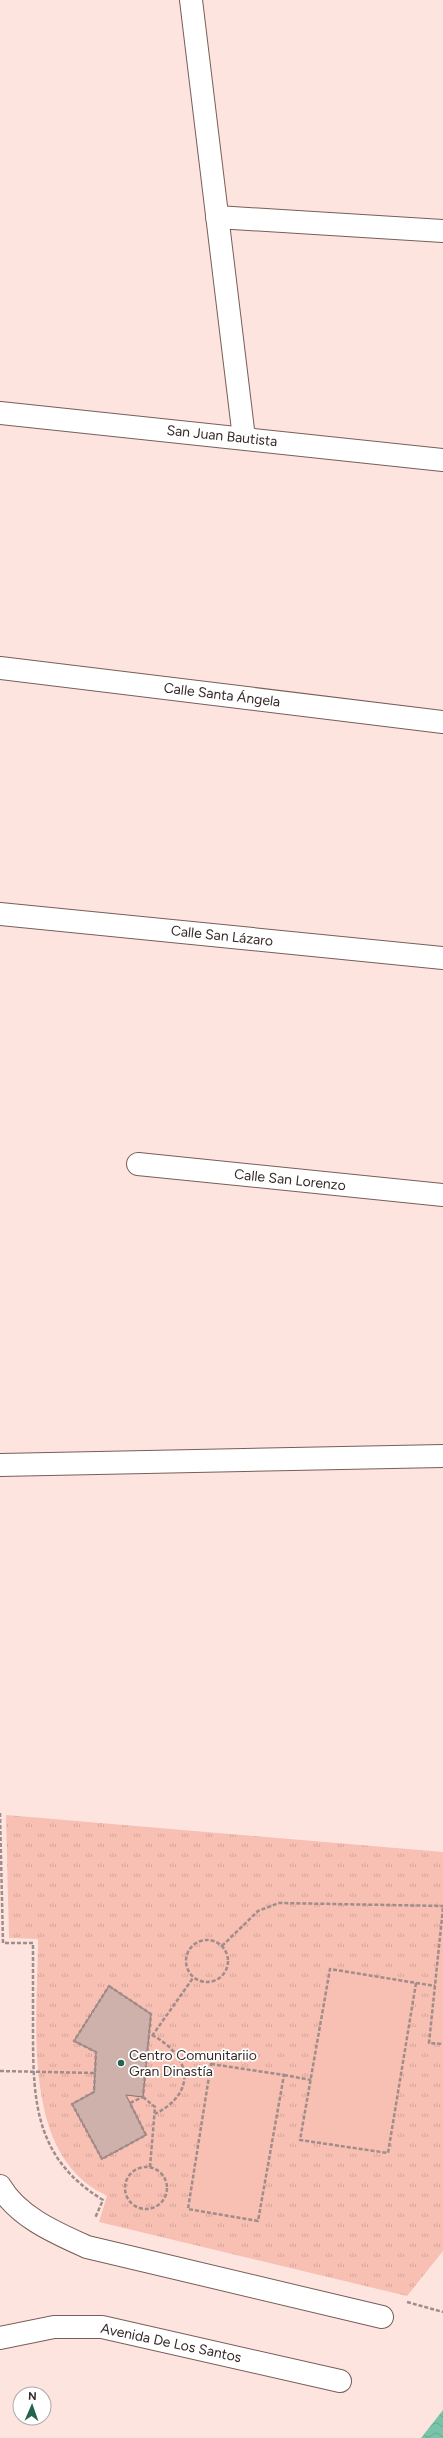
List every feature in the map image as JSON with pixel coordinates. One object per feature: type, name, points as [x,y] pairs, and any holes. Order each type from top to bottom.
[{"type":"street","points":[[191,0],[244,438]]},
{"type":"street","points":[[217,217],[443,231]]},
{"type":"street","name":"San Juan Bautista","points":[[0,414],[244,438],[443,460]]},
{"type":"street","name":"Calle Santa Ángela","points":[[0,668],[443,722]]},
{"type":"street","name":"Calle San Lázaro","points":[[0,914],[443,958]]},
{"type":"street","name":"Calle San Lorenzo","points":[[138,1164],[443,1196]]},
{"type":"street","points":[[0,1465],[443,1456]]},
{"type":"street","points":[[0,2186],[16,2205],[32,2218],[56,2233],[87,2247],[382,2318]]},
{"type":"street","name":"Avenida De Los Santos","points":[[0,2338],[54,2327],[102,2327],[340,2381]]},
{"type":"path","points":[[0,1813],[3,1943],[34,1943],[33,2072],[39,2116],[46,2137],[61,2165],[83,2188],[103,2200],[91,2225]]},
{"type":"path","points":[[222,1946],[258,1911],[279,1903],[443,1907],[429,2043],[443,2044]]},
{"type":"path","points":[[202,1940],[209,1940],[222,1946],[228,1959],[228,1966],[220,1978],[206,1983],[193,1978],[185,1966],[187,1953],[190,1947],[202,1940]]},
{"type":"path","points":[[416,1984],[388,2153],[300,2140],[330,1969],[435,1986]]},
{"type":"path","points":[[148,2040],[193,1978]]},
{"type":"path","points":[[109,1986],[152,2014],[143,2097],[130,2103],[146,2135],[102,2159],[72,2104],[94,2092],[96,2052],[74,2041],[109,1986]]},
{"type":"path","points":[[152,2035],[171,2047],[178,2054],[184,2072],[183,2087],[178,2096],[165,2109],[155,2114]]},
{"type":"path","points":[[284,2075],[258,2221],[188,2209],[211,2064],[284,2075],[310,2080]]},
{"type":"path","points":[[0,2071],[95,2073]]},
{"type":"path","points":[[143,2097],[156,2107],[150,2167]]},
{"type":"path","points":[[150,2167],[162,2173],[168,2186],[167,2194],[159,2205],[146,2209],[133,2205],[128,2200],[125,2186],[130,2173],[136,2169],[150,2167]]},
{"type":"path","points":[[400,2300],[443,2312]]},
{"type":"green space","points":[[6,1815],[443,1852],[443,2251],[407,2296],[99,2222],[107,2196],[86,2183],[66,2161],[52,2133],[43,2102],[38,2069],[36,2034],[38,1939],[9,1938]]},
{"type":"green space","points":[[443,1908],[443,2044],[429,2043]]},
{"type":"green space","points":[[330,1969],[416,1983],[388,2153],[300,2140]]},
{"type":"green space","points":[[211,2064],[284,2075],[258,2221],[188,2209]]},
{"type":"water","points":[[443,2410],[443,2438],[421,2438]]},
{"type":"building","name":"Centro Comunitariio Gran Dinastía","points":[[109,1986],[151,2014],[143,2097],[126,2095],[146,2135],[102,2159],[72,2104],[94,2092],[96,2052],[74,2041]]},
{"type":"place","name":"Centro Comunitariio Gran Dinastía","points":[[121,2063]]}]
